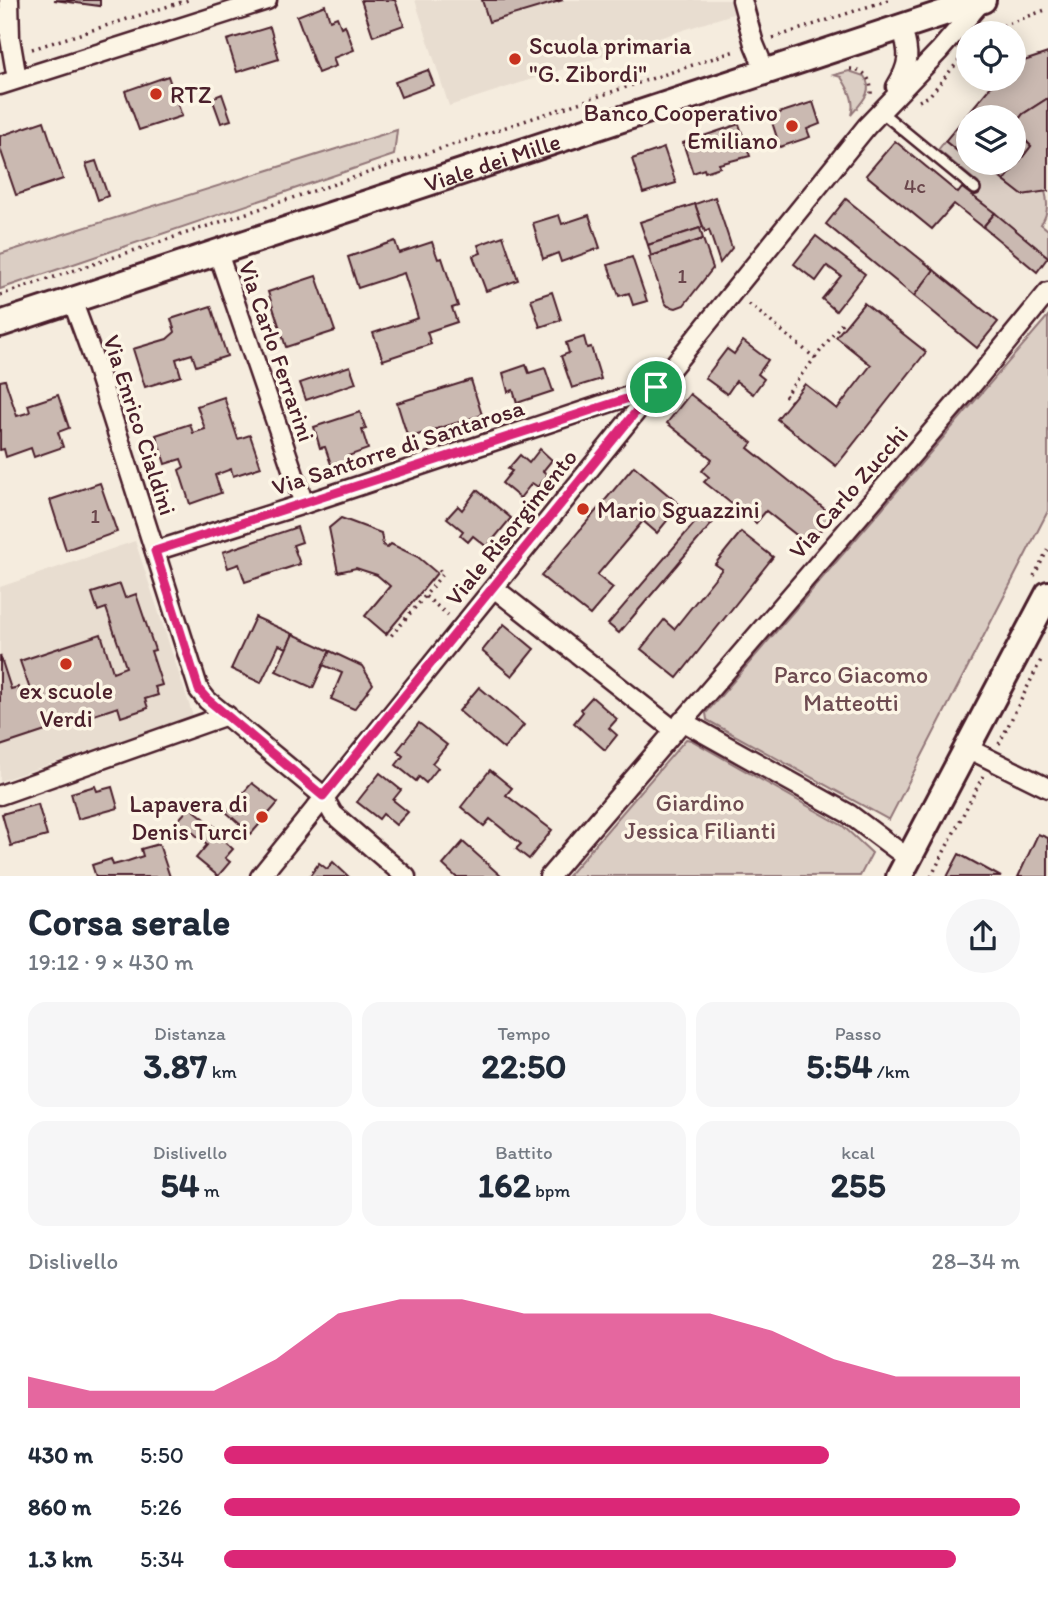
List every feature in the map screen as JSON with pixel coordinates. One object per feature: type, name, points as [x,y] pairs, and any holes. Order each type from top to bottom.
[{"type":"main road","name":"Viale dei Mille","points":[[0,324],[982,0]]},
{"type":"main road","points":[[904,868],[1048,594]]},
{"type":"street","points":[[9,0],[13,55],[9,82],[267,0]]},
{"type":"street","points":[[742,0],[754,44],[766,73]]},
{"type":"street","name":"Viale Risorgimento","points":[[261,876],[880,111],[939,51],[982,0]]},
{"type":"street","name":"Viale Risorgimento","points":[[880,111],[906,70],[909,52],[902,28]]},
{"type":"street","name":"Via Carlo Ferrarini","points":[[218,253],[304,504]]},
{"type":"street","name":"Via Carlo Zucchi","points":[[550,876],[972,385],[1048,292]]},
{"type":"street","name":"Via Enrico Cialdini","points":[[72,300],[94,360],[195,682],[207,699],[323,796],[333,814],[405,876]]},
{"type":"street","name":"Via Santorre di Santarosa","points":[[155,551],[656,387]]},
{"type":"street","points":[[494,588],[678,726],[849,814],[904,868]]},
{"type":"street","points":[[0,795],[227,715]]},
{"type":"street","points":[[967,748],[1048,788]]},
{"type":"lane","points":[[880,111],[975,189]]},
{"type":"path","points":[[13,55],[186,0]]},
{"type":"path","points":[[0,295],[888,0]]},
{"type":"path","points":[[1016,21],[1048,9]]},
{"type":"path","points":[[751,306],[815,358]]},
{"type":"path","points":[[791,401],[785,395],[842,323],[845,326]]},
{"type":"path","points":[[386,634],[390,637],[425,596],[443,573],[439,570]]},
{"type":"path","points":[[425,596],[453,618]]},
{"type":"path","points":[[1006,730],[1042,659]]},
{"type":"path","points":[[932,876],[992,760]]},
{"type":"shaded area","name":"Scuola primaria \"G. Zibordi\"","points":[[415,0],[739,0],[742,11],[449,106]]},
{"type":"shaded area","points":[[135,541],[193,716],[0,781],[0,587]]},
{"type":"green space","points":[[849,71],[864,76],[868,87],[865,97],[851,115],[853,104],[850,95],[841,77],[834,75]]},
{"type":"green space","points":[[397,130],[394,155],[0,289],[0,254]]},
{"type":"green space","points":[[945,141],[956,150],[956,165],[938,150]]},
{"type":"green space","points":[[968,175],[997,175],[1022,195],[1045,191],[1047,208],[1041,224],[1048,230],[1048,257],[970,194],[978,183]]},
{"type":"green space","name":"Parco Giacomo Matteotti","points":[[1048,316],[1048,511],[889,820],[707,720],[706,713]]},
{"type":"green space","name":"Giardino Jessica Filianti","points":[[686,739],[843,826],[872,853],[860,876],[568,876]]},
{"type":"building","points":[[54,0],[100,0],[100,6]]},
{"type":"building","points":[[361,0],[395,0],[404,25],[373,36]]},
{"type":"building","points":[[482,0],[563,0],[489,22]]},
{"type":"building","points":[[325,5],[330,20],[337,17],[341,27],[345,25],[354,50],[333,58],[336,66],[318,73],[297,16]]},
{"type":"building","points":[[270,27],[279,59],[237,72],[227,40]]},
{"type":"building","points":[[1048,53],[1048,98],[1026,112],[1026,105],[975,105],[987,91],[1026,91],[1026,60]]},
{"type":"building","points":[[428,70],[434,85],[401,97],[395,82]]},
{"type":"building","points":[[168,76],[182,116],[139,130],[125,91]]},
{"type":"building","points":[[222,94],[231,120],[221,123],[212,98]]},
{"type":"building","points":[[1048,98],[1048,191],[1022,195],[1004,181],[1009,175],[1026,175],[1026,152],[1031,146],[1026,141],[1026,112]]},
{"type":"building","points":[[813,102],[820,124],[807,129],[810,137],[780,147],[770,116]]},
{"type":"building","points":[[44,121],[63,179],[16,195],[0,148],[0,136]]},
{"type":"building","points":[[739,124],[750,156],[719,164],[720,167],[705,172],[704,169],[693,173],[683,143]]},
{"type":"building","points":[[956,128],[956,150],[945,141]]},
{"type":"building","points":[[895,141],[958,193],[962,188],[995,213],[983,227],[954,204],[932,229],[866,175]]},
{"type":"building","points":[[664,148],[676,183],[643,193],[632,159]]},
{"type":"building","points":[[96,161],[108,196],[98,200],[86,164]]},
{"type":"building","points":[[996,175],[1009,175],[1004,181]]},
{"type":"building","points":[[715,197],[732,248],[720,263],[709,230],[705,232],[695,204]]},
{"type":"building","points":[[846,199],[934,270],[914,296],[826,224]]},
{"type":"building","points":[[695,204],[703,227],[648,245],[640,222]]},
{"type":"building","points":[[995,213],[1048,257],[1037,272],[983,227]]},
{"type":"building","points":[[559,215],[562,224],[589,215],[600,248],[561,262],[558,253],[543,259],[533,223]]},
{"type":"building","points":[[700,228],[703,239],[651,256],[648,245]]},
{"type":"building","points":[[503,236],[518,280],[486,291],[473,256],[481,253],[478,245]]},
{"type":"building","points":[[816,236],[865,274],[836,311],[822,299],[841,276],[827,266],[816,281],[794,264]]},
{"type":"building","points":[[703,239],[713,268],[684,305],[676,308],[668,306],[649,257]]},
{"type":"building","points":[[395,241],[399,253],[432,242],[438,259],[442,258],[458,306],[452,308],[457,322],[427,332],[431,344],[383,360],[373,333],[418,318],[404,273],[358,288],[348,257]]},
{"type":"building","points":[[632,257],[647,301],[633,305],[629,293],[619,296],[608,265]]},
{"type":"building","points":[[934,270],[998,322],[977,348],[914,296]]},
{"type":"building","points":[[316,276],[335,331],[286,347],[268,292]]},
{"type":"building","points":[[552,292],[561,320],[540,327],[531,299]]},
{"type":"building","points":[[864,303],[926,352],[836,466],[777,419],[805,384],[837,409],[871,365],[836,337]]},
{"type":"building","points":[[211,306],[227,356],[196,366],[192,354],[176,359],[181,376],[145,387],[133,349],[167,339],[175,332],[171,319]]},
{"type":"building","points":[[584,337],[587,348],[591,347],[601,379],[572,388],[561,356],[569,353],[566,343]]},
{"type":"building","points":[[743,341],[768,360],[758,374],[764,379],[753,394],[736,381],[727,394],[705,378],[727,349],[734,354]]},
{"type":"building","points":[[526,365],[529,373],[545,368],[553,391],[517,403],[513,390],[508,392],[503,373]]},
{"type":"building","points":[[350,366],[356,383],[306,400],[300,383]]},
{"type":"building","points":[[5,380],[17,416],[30,412],[28,405],[58,395],[69,428],[58,432],[63,447],[34,457],[31,448],[6,457],[4,449],[0,450],[0,381]]},
{"type":"building","points":[[471,380],[482,415],[408,438],[397,403]]},
{"type":"building","points":[[690,394],[752,443],[748,448],[832,515],[809,545],[766,511],[756,523],[704,482],[709,477],[702,471],[712,459],[667,423]]},
{"type":"building","points":[[224,397],[238,439],[250,435],[261,467],[233,476],[231,469],[215,475],[221,493],[190,504],[179,470],[184,467],[181,459],[165,464],[156,435],[190,424],[193,433],[205,429],[197,406]]},
{"type":"building","points":[[360,412],[366,429],[362,430],[368,449],[348,456],[351,464],[333,470],[325,447],[320,448],[314,427]]},
{"type":"building","points":[[540,449],[552,460],[543,471],[548,475],[538,487],[532,483],[520,498],[502,483],[512,471],[508,469],[520,455],[529,463]]},
{"type":"building","points":[[634,466],[680,505],[657,533],[643,521],[597,575],[613,588],[590,615],[541,576]]},
{"type":"building","points":[[100,483],[117,532],[66,550],[50,500]]},
{"type":"building","points":[[477,490],[511,518],[487,547],[473,536],[468,542],[460,535],[463,531],[447,518],[458,506],[462,510]]},
{"type":"building","points":[[704,512],[714,521],[619,633],[608,624]]},
{"type":"building","points":[[341,518],[381,533],[383,545],[387,548],[391,544],[418,557],[437,573],[386,634],[365,616],[390,586],[377,575],[356,568],[338,572],[329,528]]},
{"type":"building","points":[[297,527],[302,542],[293,545],[300,564],[245,582],[239,564],[228,568],[223,552]]},
{"type":"building","points":[[741,532],[773,557],[677,678],[641,649],[664,620],[674,629],[722,569],[715,564]]},
{"type":"building","name":"ex scuole Verdi","points":[[120,584],[125,598],[136,594],[155,650],[151,651],[162,685],[155,687],[158,695],[145,699],[148,708],[121,717],[118,707],[0,746],[0,655],[11,689],[18,687],[23,702],[33,698],[20,661],[101,634],[113,672],[126,667],[106,608],[98,611],[92,593]]},
{"type":"building","points":[[255,617],[293,634],[287,648],[279,645],[261,683],[231,669]]},
{"type":"building","points":[[504,624],[534,649],[512,676],[482,651]]},
{"type":"building","points":[[293,634],[330,651],[313,688],[276,671]]},
{"type":"building","points":[[330,651],[362,666],[373,684],[354,709],[331,699],[342,673],[323,665]]},
{"type":"building","points":[[479,687],[524,725],[504,749],[459,711]]},
{"type":"building","points":[[592,697],[617,719],[609,728],[617,735],[605,750],[574,723],[583,712],[581,709]]},
{"type":"building","points":[[419,723],[447,745],[432,763],[438,768],[426,783],[419,777],[416,781],[396,765],[403,756],[397,751]]},
{"type":"building","points":[[490,770],[512,788],[506,795],[552,830],[529,859],[516,849],[521,844],[490,819],[484,826],[461,807]]},
{"type":"building","points":[[380,773],[401,790],[393,800],[408,812],[396,825],[383,814],[379,819],[357,802]]},
{"type":"building","points":[[252,783],[278,803],[251,834],[226,812]]},
{"type":"building","points":[[95,786],[97,791],[112,787],[118,808],[78,819],[71,793]]},
{"type":"building","points":[[38,804],[47,836],[11,846],[2,814]]},
{"type":"building","points":[[190,807],[220,831],[217,834],[233,849],[225,858],[230,862],[218,876],[196,858],[207,845],[189,829],[182,838],[171,828]]},
{"type":"building","points":[[1038,834],[1048,838],[1048,876],[1018,876]]},
{"type":"building","points":[[463,842],[501,876],[455,876],[443,865]]},
{"type":"building","points":[[159,844],[170,876],[96,876],[92,865],[111,859],[113,865],[128,861],[143,856],[141,849]]},
{"type":"building","points":[[959,854],[999,876],[948,876]]},
{"type":"building","points":[[333,862],[348,876],[310,876],[319,863],[327,869]]},
{"type":"place","name":"Scuola primaria \"G. Zibordi\"","points":[[515,59]]},
{"type":"place","name":"RTZ","points":[[156,94]]},
{"type":"place","name":"Banco Cooperativo Emiliano","points":[[792,126]]},
{"type":"place","name":"Mario Sguazzini","points":[[583,509]]},
{"type":"place","name":"ex scuole Verdi","points":[[66,664]]},
{"type":"place","name":"Lapavera di Denis Turci","points":[[262,817]]},
{"type":"route","points":[[656,387],[323,796],[199,690],[155,551],[656,387]]}]
